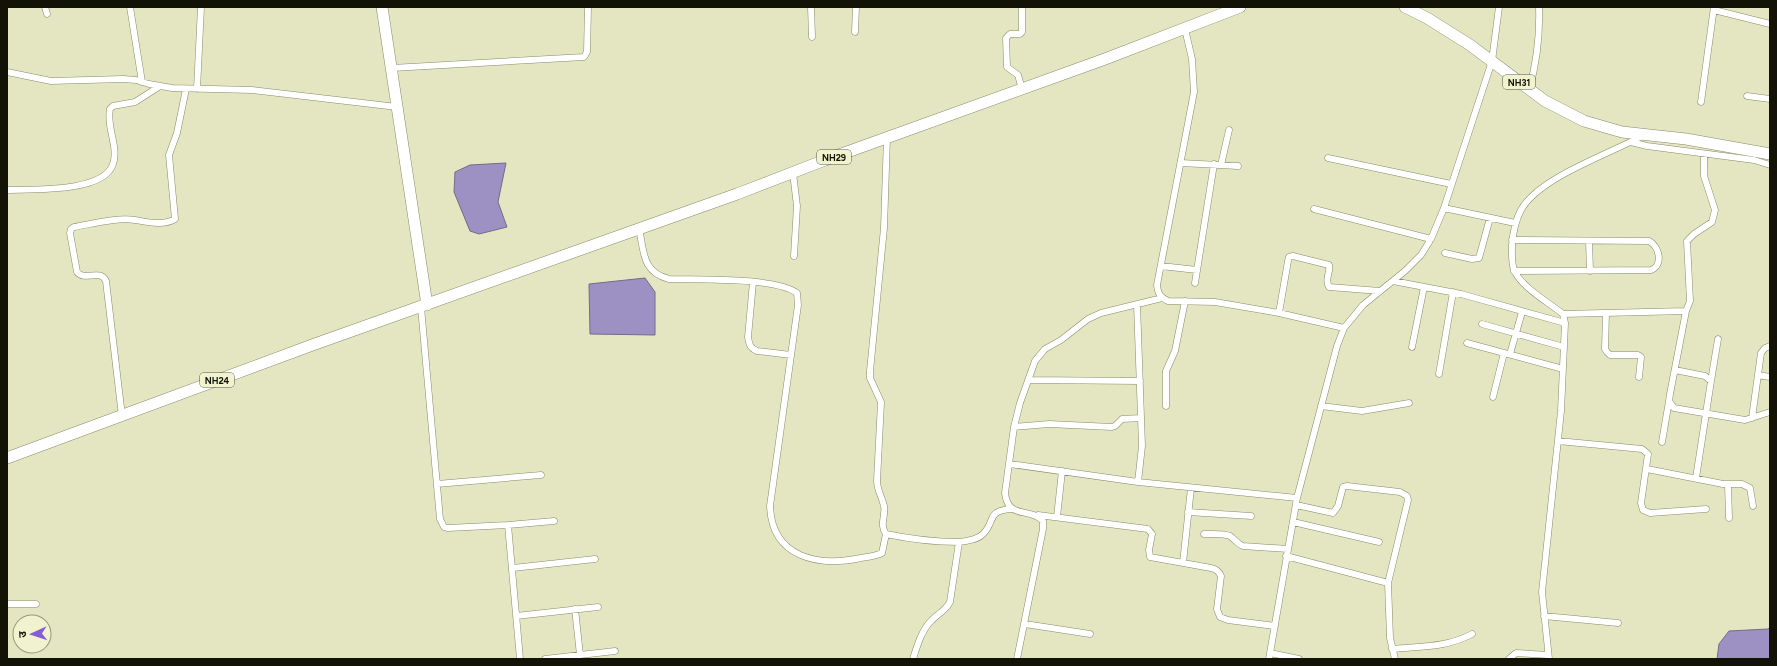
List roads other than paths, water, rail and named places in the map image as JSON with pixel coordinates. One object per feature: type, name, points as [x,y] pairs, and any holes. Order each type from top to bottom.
[{"type":"highway","points":[[382,7],[392,68],[424,306]]},
{"type":"highway","name":"NH29","points":[[424,306],[737,194],[887,137],[1185,29],[1240,7]]},
{"type":"highway","name":"NH31","points":[[1405,7],[1447,30],[1551,105],[1584,121],[1605,129],[1700,141],[1770,154]]},
{"type":"highway","name":"NH24","points":[[7,458],[424,306]]},
{"type":"street","points":[[45,7],[47,14]]},
{"type":"street","points":[[130,7],[142,82]]},
{"type":"street","points":[[197,89],[201,7]]},
{"type":"street","points":[[392,68],[584,57],[587,52],[588,7]]},
{"type":"street","points":[[811,7],[812,37]]},
{"type":"street","points":[[855,32],[856,7]]},
{"type":"street","points":[[1022,7],[1022,32],[1020,34],[1010,34],[1006,38],[1008,67],[1018,75],[1022,89]]},
{"type":"street","points":[[1299,659],[1270,656],[1297,498],[1337,346],[1344,328],[1362,306],[1393,281],[1421,255],[1431,239],[1444,208],[1492,61],[1500,7]]},
{"type":"street","points":[[1529,90],[1538,51],[1538,7]]},
{"type":"street","points":[[1702,102],[1714,8],[1770,24]]},
{"type":"street","points":[[1185,29],[1192,59],[1194,92],[1157,285],[1158,293],[1162,298],[1168,301],[1215,302],[1279,313],[1344,328]]},
{"type":"street","points":[[7,72],[51,81],[123,79],[160,86],[197,89],[252,90],[397,107]]},
{"type":"street","points":[[7,190],[83,185],[102,177],[113,164],[110,109],[113,106],[135,102],[160,86]]},
{"type":"street","points":[[122,416],[106,281],[101,275],[84,277],[77,272],[70,233],[71,229],[74,227],[124,220],[151,223],[172,221],[175,219],[168,155],[177,132],[186,88]]},
{"type":"street","points":[[1747,96],[1770,99]]},
{"type":"street","points":[[1221,165],[1229,130]]},
{"type":"street","points":[[1644,135],[1568,172],[1546,185],[1521,209],[1515,223],[1512,240],[1514,271],[1523,284],[1563,314],[1686,311]]},
{"type":"street","points":[[639,228],[647,264],[652,273],[660,277],[669,279],[753,282],[787,288],[797,293],[798,305],[771,489],[770,519],[779,539],[794,553],[813,560],[837,562],[882,553],[886,534],[882,526],[884,506],[878,491],[877,481],[881,402],[870,378],[870,371],[884,228],[887,137]]},
{"type":"street","points":[[1631,142],[1647,146],[1754,160],[1770,165]]},
{"type":"street","points":[[1662,442],[1674,370],[1686,311],[1690,301],[1687,241],[1694,234],[1712,222],[1715,210],[1704,176],[1704,154]]},
{"type":"street","points":[[1328,158],[1452,184]]},
{"type":"street","points":[[1181,163],[1238,166]]},
{"type":"street","points":[[1195,283],[1214,164]]},
{"type":"street","points":[[793,173],[797,206],[794,256]]},
{"type":"street","points":[[1444,208],[1515,223]]},
{"type":"street","points":[[1314,209],[1431,239]]},
{"type":"street","points":[[1445,253],[1472,259],[1479,258],[1490,218]]},
{"type":"street","points":[[1512,240],[1649,240],[1657,247],[1658,259],[1658,264],[1655,269],[1651,270],[1514,271]]},
{"type":"street","points":[[1589,241],[1590,271]]},
{"type":"street","points":[[1279,313],[1289,257],[1293,256],[1329,264],[1330,267],[1327,280],[1329,287],[1380,291]]},
{"type":"street","points":[[1161,266],[1197,270]]},
{"type":"street","points":[[1393,281],[1452,292],[1564,323]]},
{"type":"street","points":[[753,282],[748,337],[749,344],[752,349],[757,351],[791,355]]},
{"type":"street","points":[[1412,347],[1424,287]]},
{"type":"street","points":[[1439,374],[1452,292]]},
{"type":"street","points":[[1011,509],[1006,502],[1006,493],[1014,427],[1023,392],[1035,362],[1045,349],[1061,340],[1088,318],[1101,312],[1162,298]]},
{"type":"street","points":[[1166,406],[1166,371],[1175,351],[1185,301]]},
{"type":"street","points":[[1137,304],[1142,446],[1138,482]]},
{"type":"street","points":[[424,306],[440,519],[444,527],[452,528],[508,525],[554,521]]},
{"type":"street","points":[[1494,397],[1507,353],[1516,333],[1522,312]]},
{"type":"street","points":[[1606,313],[1605,349],[1610,354],[1638,355],[1641,357],[1639,377]]},
{"type":"street","points":[[1509,659],[1516,653],[1549,657],[1542,592],[1558,442],[1564,347],[1563,314]]},
{"type":"street","points":[[1482,324],[1564,347]]},
{"type":"street","points":[[1696,478],[1718,339]]},
{"type":"street","points":[[1467,343],[1563,368]]},
{"type":"street","points":[[1752,418],[1762,353],[1765,348],[1770,346]]},
{"type":"street","points":[[1674,370],[1705,376],[1711,381]]},
{"type":"street","points":[[1758,375],[1770,377]]},
{"type":"street","points":[[1028,380],[1140,381]]},
{"type":"street","points":[[1669,401],[1674,408],[1736,420],[1752,418],[1770,412]]},
{"type":"street","points":[[1321,406],[1362,411],[1409,403]]},
{"type":"street","points":[[1014,427],[1049,424],[1112,427],[1122,419],[1141,418]]},
{"type":"street","points":[[1558,442],[1642,449],[1648,454],[1641,503],[1641,507],[1646,512],[1706,509]]},
{"type":"street","points":[[1010,464],[1138,482],[1297,498]]},
{"type":"street","points":[[1647,469],[1728,484],[1742,484],[1750,488],[1753,506]]},
{"type":"street","points":[[1056,517],[1062,471]]},
{"type":"street","points":[[437,484],[541,475]]},
{"type":"street","points":[[1728,484],[1729,518]]},
{"type":"street","points":[[1296,505],[1332,512],[1338,506],[1343,487],[1347,486],[1400,492],[1407,496],[1408,500],[1388,583],[1390,638],[1395,659]]},
{"type":"street","points":[[1183,563],[1191,488]]},
{"type":"street","points":[[886,534],[926,542],[959,542],[977,538],[987,530],[996,512],[1011,509],[1038,515],[1148,529],[1152,534],[1149,554],[1150,557],[1216,569],[1220,573],[1221,576],[1217,609],[1220,617],[1228,620],[1275,626]]},
{"type":"street","points":[[1188,512],[1252,516]]},
{"type":"street","points":[[1017,659],[1043,529],[1044,521],[1038,515]]},
{"type":"street","points":[[1293,522],[1379,542]]},
{"type":"street","points":[[508,525],[520,659]]},
{"type":"street","points":[[1204,534],[1227,535],[1243,546],[1288,549]]},
{"type":"street","points":[[914,659],[916,650],[928,624],[946,609],[950,602],[959,542]]},
{"type":"street","points":[[1286,556],[1388,583]]},
{"type":"street","points":[[513,568],[595,559]]},
{"type":"street","points":[[7,604],[36,604]]},
{"type":"street","points":[[516,616],[598,606]]},
{"type":"street","points":[[575,609],[580,655]]},
{"type":"street","points":[[1544,616],[1618,623]]},
{"type":"street","points":[[1024,624],[1090,634]]},
{"type":"street","points":[[1392,648],[1445,645],[1454,643],[1472,634]]},
{"type":"street","points":[[545,659],[616,651]]}]
